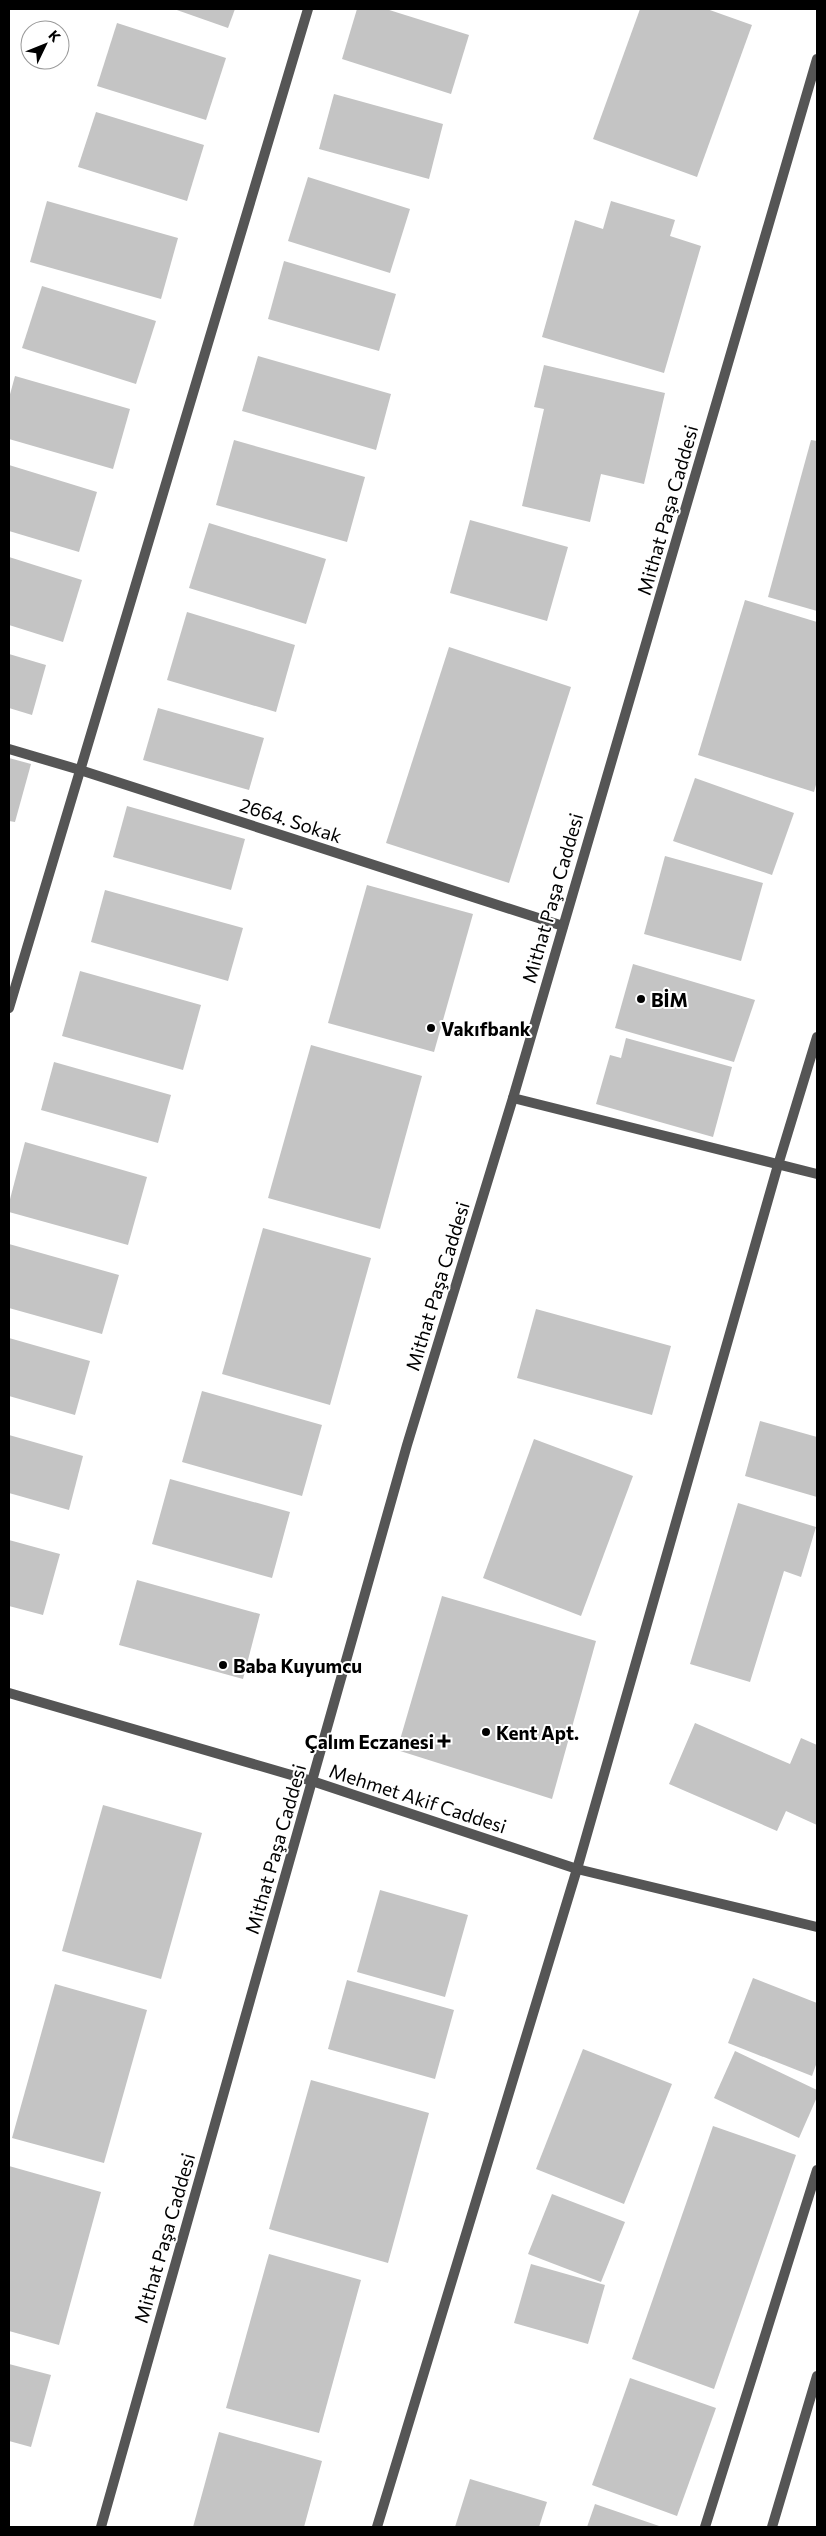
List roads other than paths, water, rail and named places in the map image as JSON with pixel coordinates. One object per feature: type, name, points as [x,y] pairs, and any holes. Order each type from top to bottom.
[{"type":"street","points":[[9,1008],[308,9]]},
{"type":"street","name":"Mithat Paşa Caddesi","points":[[100,2527],[407,1445],[513,1098],[817,59]]},
{"type":"street","name":"2664. Sokak","points":[[9,749],[80,770],[563,926]]},
{"type":"street","points":[[378,2527],[577,1869],[778,1165],[817,1037]]},
{"type":"street","points":[[513,1098],[817,1174]]},
{"type":"street","name":"Mehmet Akif Caddesi","points":[[9,1693],[312,1781],[577,1869],[817,1927]]},
{"type":"street","points":[[705,2527],[817,2170]]},
{"type":"street","points":[[772,2527],[817,2376]]},
{"type":"place","name":"BİM","points":[[641,999]]},
{"type":"place","name":"Vakıfbank","points":[[431,1028]]},
{"type":"place","name":"Baba Kuyumcu","points":[[223,1665]]},
{"type":"place","name":"Kent Apt.","points":[[486,1732]]},
{"type":"place","name":"Çalım Eczanesi","points":[[444,1741]]}]
